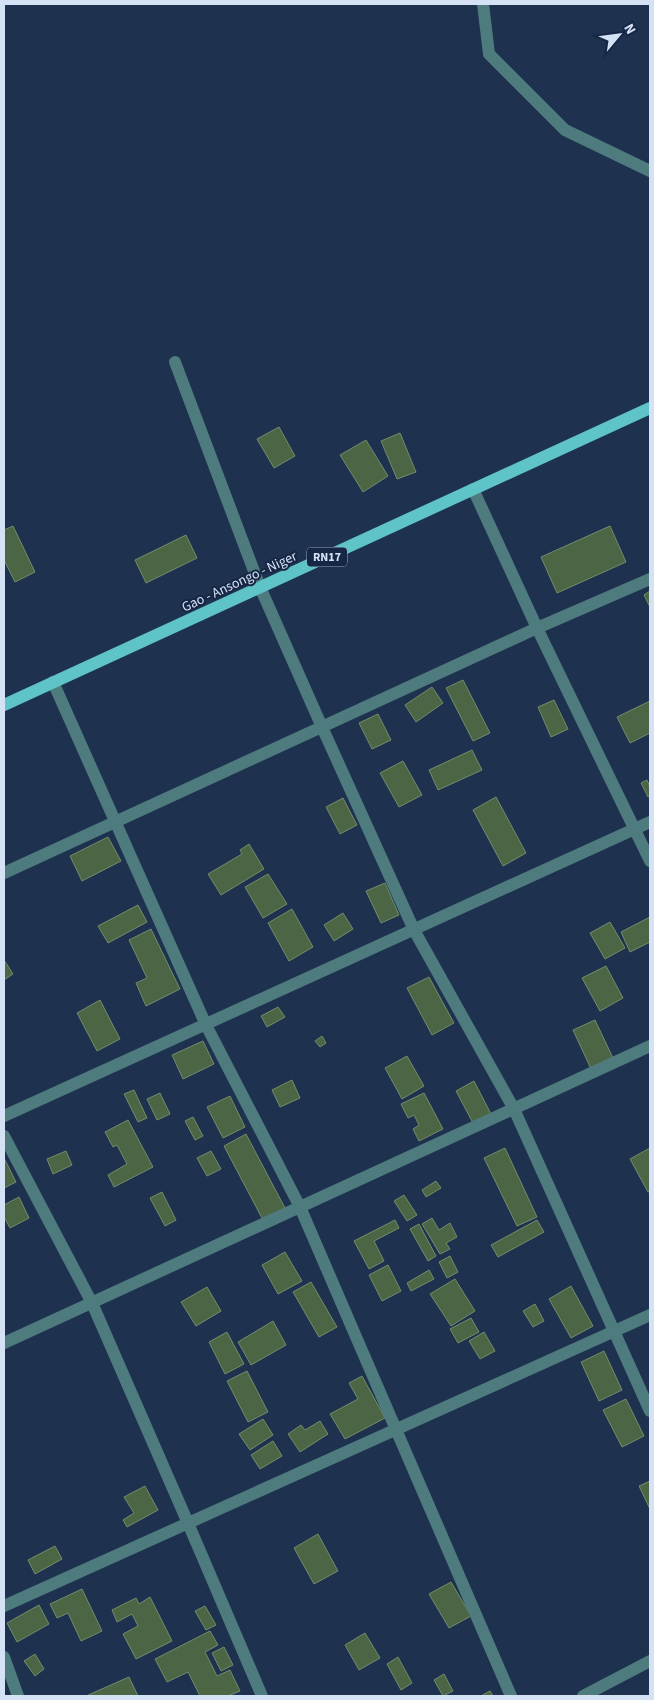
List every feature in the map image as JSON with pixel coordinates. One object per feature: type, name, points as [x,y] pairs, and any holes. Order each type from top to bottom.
[{"type":"main road","name":"Gao - Ansongo - Niger","points":[[4,705],[650,408]]},
{"type":"street","points":[[483,4],[489,54],[565,130],[650,171]]},
{"type":"street","points":[[175,362],[260,587],[322,727],[414,930],[514,1109],[650,1411]]},
{"type":"street","points":[[473,489],[537,628],[650,861]]},
{"type":"street","points":[[4,873],[537,628],[650,579]]},
{"type":"street","points":[[54,682],[206,1025],[300,1207],[510,1696]]},
{"type":"street","points":[[4,1116],[650,822]]},
{"type":"street","points":[[4,1343],[650,1046]]},
{"type":"street","points":[[4,1136],[92,1302],[262,1696]]},
{"type":"street","points":[[4,1606],[650,1315]]},
{"type":"street","points":[[4,1657],[18,1696]]},
{"type":"street","points":[[584,1696],[650,1661]]},
{"type":"building","points":[[279,427],[295,456],[274,468],[257,439]]},
{"type":"building","points":[[400,433],[416,472],[397,479],[381,441]]},
{"type":"building","points":[[366,440],[388,476],[363,492],[340,455]]},
{"type":"building","points":[[13,526],[35,572],[15,582],[4,560],[4,530]]},
{"type":"building","points":[[610,526],[626,562],[557,593],[541,557]]},
{"type":"building","points":[[186,535],[197,558],[146,583],[135,560]]},
{"type":"building","points":[[650,591],[650,607],[644,595]]},
{"type":"building","points":[[463,680],[490,733],[473,741],[446,688]]},
{"type":"building","points":[[432,687],[443,703],[416,722],[405,705]]},
{"type":"building","points":[[554,700],[568,729],[551,737],[538,707]]},
{"type":"building","points":[[650,701],[650,733],[630,743],[617,717]]},
{"type":"building","points":[[378,714],[391,740],[372,749],[359,723]]},
{"type":"building","points":[[472,750],[482,770],[438,790],[429,770]]},
{"type":"building","points":[[403,761],[422,795],[399,807],[380,773]]},
{"type":"building","points":[[647,780],[650,787],[650,796],[648,797],[641,783]]},
{"type":"building","points":[[496,797],[526,853],[503,866],[473,810]]},
{"type":"building","points":[[343,798],[357,825],[340,834],[326,807]]},
{"type":"building","points":[[108,837],[121,861],[82,881],[70,856]]},
{"type":"building","points":[[249,844],[264,869],[221,895],[208,874],[242,854],[240,850]]},
{"type":"building","points":[[268,874],[287,904],[263,918],[245,887]]},
{"type":"building","points":[[385,883],[399,915],[381,923],[366,891]]},
{"type":"building","points":[[138,905],[147,922],[108,943],[98,926]]},
{"type":"building","points":[[292,909],[313,947],[289,961],[268,923]]},
{"type":"building","points":[[343,913],[353,929],[334,941],[324,925]]},
{"type":"building","points":[[650,917],[650,942],[630,952],[621,932]]},
{"type":"building","points":[[610,922],[625,948],[605,959],[590,933]]},
{"type":"building","points":[[151,929],[180,989],[146,1006],[136,983],[147,978],[129,940]]},
{"type":"building","points":[[4,960],[13,974],[4,980]]},
{"type":"building","points":[[606,966],[623,998],[600,1011],[582,978]]},
{"type":"building","points":[[429,977],[454,1023],[432,1035],[407,988]]},
{"type":"building","points":[[100,1000],[120,1039],[97,1051],[77,1013]]},
{"type":"building","points":[[278,1007],[285,1017],[267,1027],[261,1016]]},
{"type":"building","points":[[595,1020],[613,1058],[591,1069],[573,1030]]},
{"type":"building","points":[[322,1036],[326,1043],[320,1047],[315,1041]]},
{"type":"building","points":[[203,1041],[214,1064],[183,1079],[172,1055]]},
{"type":"building","points":[[407,1056],[424,1086],[402,1099],[385,1068]]},
{"type":"building","points":[[292,1080],[300,1098],[280,1107],[272,1090]]},
{"type":"building","points":[[474,1081],[491,1114],[473,1123],[456,1091]]},
{"type":"building","points":[[134,1090],[147,1118],[138,1122],[124,1094]]},
{"type":"building","points":[[160,1093],[170,1114],[157,1120],[147,1099]]},
{"type":"building","points":[[424,1093],[443,1129],[419,1141],[413,1129],[419,1125],[414,1115],[408,1118],[401,1104]]},
{"type":"building","points":[[230,1096],[245,1127],[223,1138],[207,1107]]},
{"type":"building","points":[[193,1117],[203,1136],[195,1140],[185,1121]]},
{"type":"building","points":[[128,1120],[153,1167],[114,1187],[108,1175],[127,1164],[117,1145],[113,1147],[105,1132]]},
{"type":"building","points":[[246,1134],[285,1208],[263,1220],[224,1146]]},
{"type":"building","points":[[505,1148],[537,1217],[517,1226],[484,1158]]},
{"type":"building","points":[[650,1148],[650,1191],[648,1192],[630,1159]]},
{"type":"building","points":[[66,1151],[72,1165],[53,1174],[47,1159]]},
{"type":"building","points":[[211,1151],[221,1169],[207,1176],[197,1158]]},
{"type":"building","points":[[4,1158],[16,1182],[4,1188]]},
{"type":"building","points":[[436,1181],[441,1188],[426,1197],[422,1190]]},
{"type":"building","points":[[162,1192],[176,1220],[165,1226],[150,1198]]},
{"type":"building","points":[[404,1195],[417,1215],[407,1221],[394,1201]]},
{"type":"building","points":[[19,1197],[29,1218],[10,1228],[4,1217],[4,1205]]},
{"type":"building","points":[[432,1218],[439,1230],[450,1223],[457,1237],[446,1243],[450,1249],[440,1254],[422,1224]]},
{"type":"building","points":[[395,1220],[399,1228],[374,1241],[384,1261],[369,1269],[354,1241]]},
{"type":"building","points":[[537,1220],[544,1232],[498,1257],[491,1245]]},
{"type":"building","points":[[419,1224],[436,1256],[428,1261],[410,1229]]},
{"type":"building","points":[[285,1252],[302,1281],[278,1294],[262,1265]]},
{"type":"building","points":[[450,1256],[458,1272],[447,1278],[439,1262]]},
{"type":"building","points":[[388,1265],[401,1291],[382,1301],[369,1275]]},
{"type":"building","points":[[429,1270],[434,1279],[411,1291],[407,1283]]},
{"type":"building","points":[[455,1279],[475,1311],[451,1326],[430,1294]]},
{"type":"building","points":[[311,1282],[337,1327],[319,1337],[293,1292]]},
{"type":"building","points":[[571,1286],[593,1326],[571,1338],[549,1299]]},
{"type":"building","points":[[207,1287],[221,1311],[196,1326],[181,1302]]},
{"type":"building","points":[[535,1304],[544,1321],[533,1327],[523,1311]]},
{"type":"building","points":[[471,1318],[479,1332],[458,1343],[450,1329]]},
{"type":"building","points":[[273,1321],[286,1345],[251,1365],[238,1342]]},
{"type":"building","points":[[227,1332],[244,1364],[225,1374],[209,1342]]},
{"type":"building","points":[[484,1332],[495,1351],[480,1359],[469,1341]]},
{"type":"building","points":[[604,1351],[622,1390],[599,1401],[581,1362]]},
{"type":"building","points":[[247,1371],[268,1412],[248,1422],[227,1381]]},
{"type":"building","points":[[362,1376],[385,1418],[345,1439],[330,1414],[358,1399],[349,1383]]},
{"type":"building","points":[[626,1399],[644,1436],[622,1447],[603,1410]]},
{"type":"building","points":[[263,1419],[273,1435],[250,1450],[239,1434]]},
{"type":"building","points":[[320,1421],[328,1434],[300,1452],[288,1434],[301,1425],[305,1430]]},
{"type":"building","points":[[273,1441],[282,1456],[260,1469],[251,1455]]},
{"type":"building","points":[[650,1481],[650,1509],[639,1486]]},
{"type":"building","points":[[145,1486],[158,1510],[127,1527],[123,1520],[134,1513],[124,1497]]},
{"type":"building","points":[[318,1534],[338,1571],[314,1584],[294,1548]]},
{"type":"building","points":[[55,1546],[62,1559],[35,1574],[28,1560]]},
{"type":"building","points":[[451,1582],[471,1616],[449,1628],[429,1594]]},
{"type":"building","points":[[82,1589],[102,1631],[81,1641],[68,1613],[57,1618],[50,1604]]},
{"type":"building","points":[[150,1597],[172,1641],[136,1659],[123,1634],[138,1626],[132,1614],[117,1622],[112,1610],[136,1598],[139,1604]]},
{"type":"building","points":[[39,1605],[49,1624],[17,1642],[7,1623]]},
{"type":"building","points":[[205,1606],[216,1625],[206,1630],[195,1611]]},
{"type":"building","points":[[210,1631],[218,1645],[205,1652],[217,1676],[230,1670],[240,1691],[228,1696],[200,1696],[188,1672],[167,1682],[155,1659]]},
{"type":"building","points":[[365,1633],[380,1658],[359,1670],[345,1645]]},
{"type":"building","points":[[224,1647],[233,1665],[221,1671],[212,1653]]},
{"type":"building","points":[[35,1654],[44,1669],[35,1676],[24,1661]]},
{"type":"building","points":[[398,1657],[412,1683],[401,1690],[387,1664]]},
{"type":"building","points":[[444,1674],[453,1691],[443,1696],[434,1680]]},
{"type":"building","points":[[129,1677],[138,1696],[86,1696]]},
{"type":"building","points":[[490,1691],[493,1696],[481,1696]]}]
